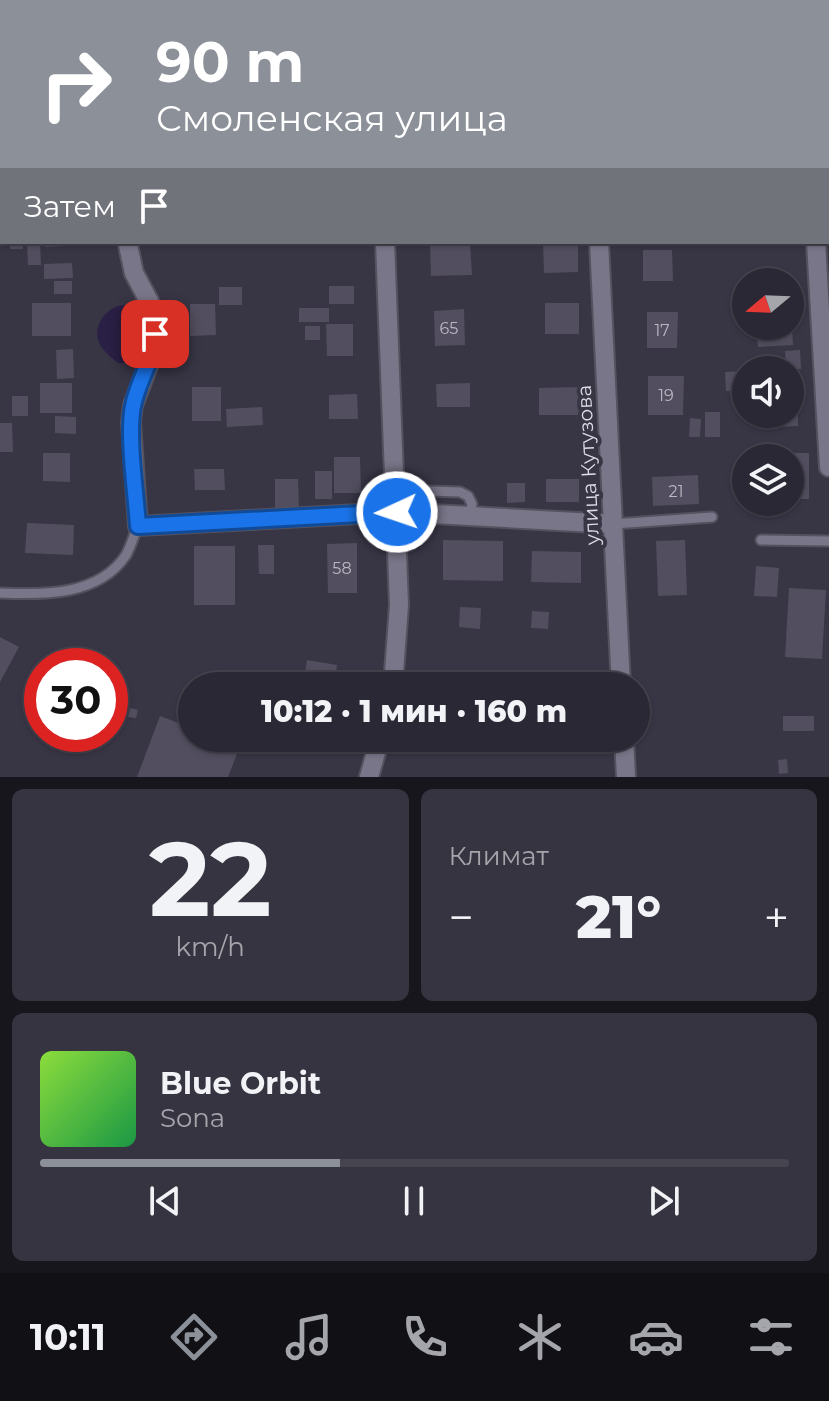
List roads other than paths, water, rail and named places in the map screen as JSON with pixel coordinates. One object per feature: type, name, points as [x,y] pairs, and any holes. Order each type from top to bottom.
[{"type":"street","points":[[385,244],[399,605],[394,672]]},
{"type":"street","name":"улица Кутузова","points":[[599,244],[620,672]]},
{"type":"street","points":[[816,244],[829,467]]},
{"type":"street","points":[[128,245],[134,273],[149,301],[155,334],[153,353],[132,414],[138,526],[397,512],[613,524]]},
{"type":"street","points":[[369,777],[376,752]]},
{"type":"street","points":[[625,752],[626,777]]},
{"type":"lane","points":[[396,490],[460,492],[468,496],[472,504],[470,516]]},
{"type":"lane","points":[[613,524],[712,517]]},
{"type":"lane","points":[[0,593],[43,594],[92,583],[111,571],[126,554],[138,526]]},
{"type":"lane","points":[[761,540],[829,541]]}]
